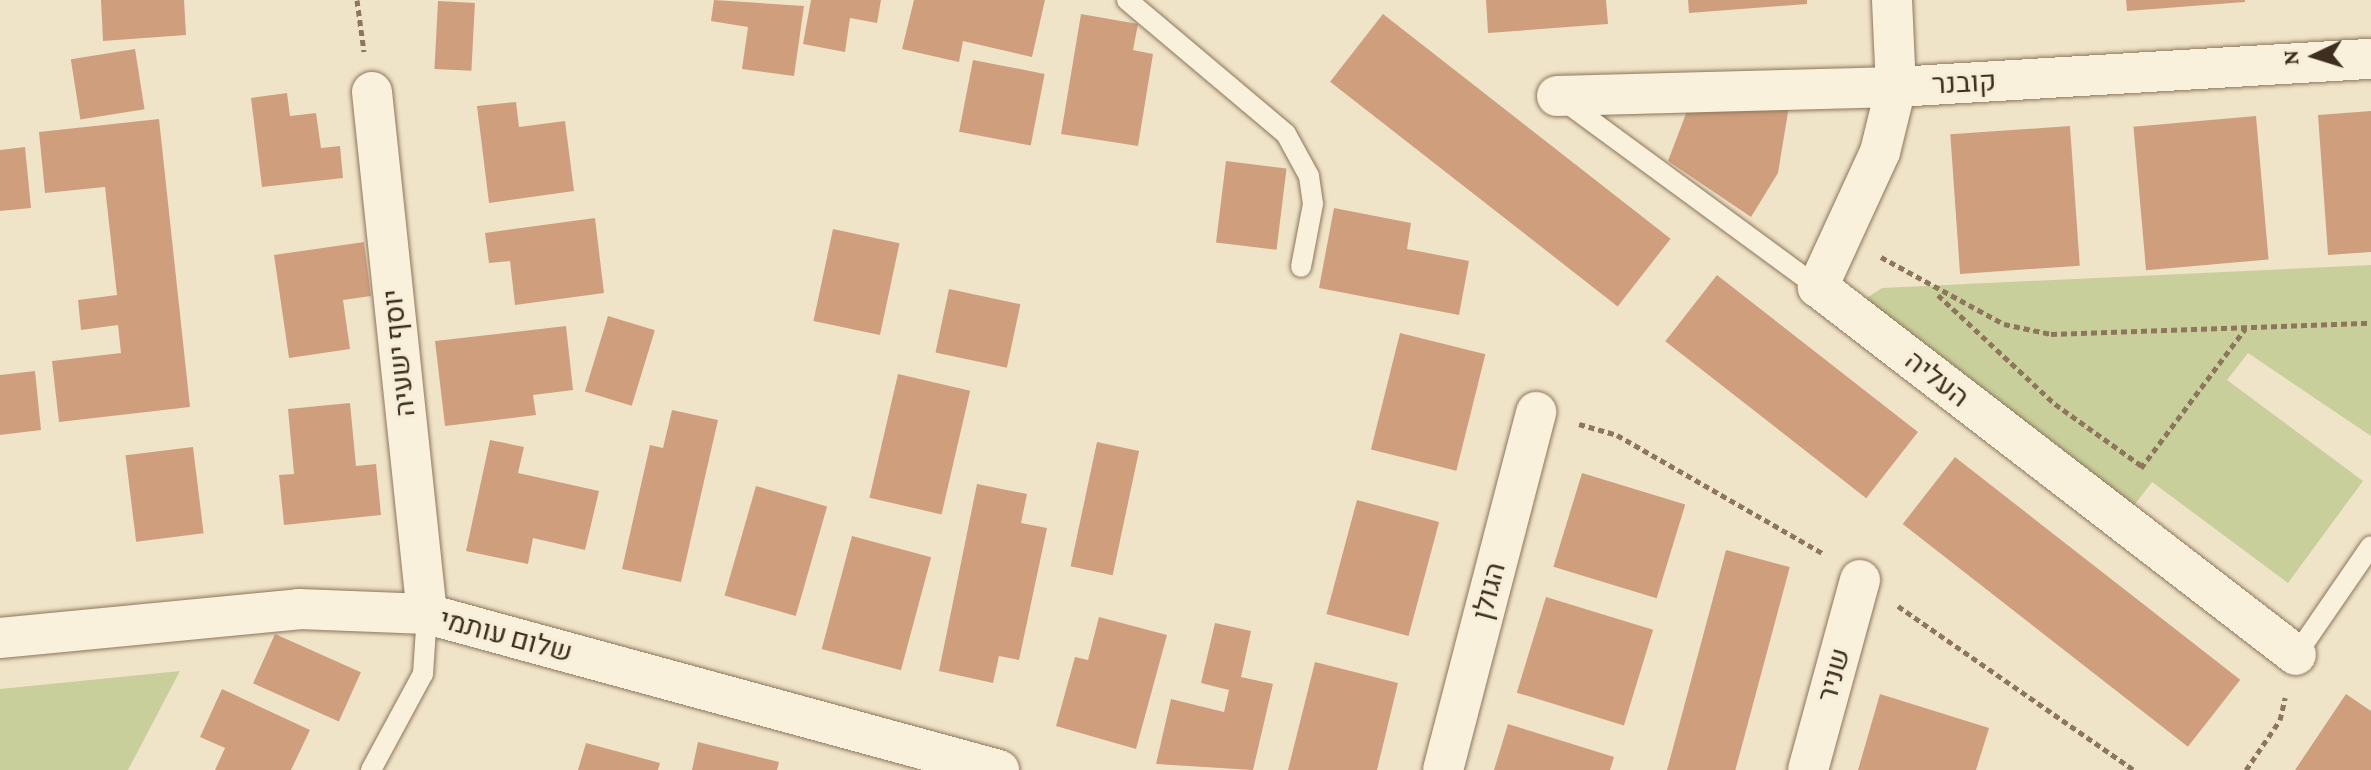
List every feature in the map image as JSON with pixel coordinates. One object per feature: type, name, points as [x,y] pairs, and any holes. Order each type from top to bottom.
[{"type":"street","points":[[1818,287],[1880,152],[1896,87],[1892,0]]},
{"type":"street","name":"קובנר","points":[[1557,96],[1896,87],[2371,59]]},
{"type":"street","name":"יוסף ישעיה","points":[[372,92],[427,614]]},
{"type":"street","name":"העליה","points":[[1818,287],[2296,655]]},
{"type":"street","name":"הגולן","points":[[1443,770],[1536,412]]},
{"type":"street","name":"שניר","points":[[1808,770],[1860,580]]},
{"type":"street","name":"שלום עותמי","points":[[0,638],[299,609],[427,614],[999,770]]},
{"type":"lane","points":[[1127,0],[1286,134],[1309,176],[1313,204],[1301,267]]},
{"type":"lane","points":[[1557,96],[1818,287]]},
{"type":"lane","points":[[2296,655],[2371,546]]},
{"type":"lane","points":[[371,770],[423,674],[427,614]]},
{"type":"path","points":[[1843,232],[1934,291],[2004,324],[2051,334],[2371,323]]},
{"type":"path","points":[[1934,291],[2055,404],[2142,466]]},
{"type":"path","points":[[2109,511],[2246,328]]},
{"type":"path","points":[[2246,770],[2280,720],[2296,655]]},
{"type":"green space","points":[[2371,265],[2371,436],[2248,353],[2227,380],[2363,481],[2288,583],[2152,482],[2132,508],[1865,299],[1882,288]]},
{"type":"green space","points":[[180,671],[128,770],[0,770],[0,689]]},
{"type":"building","points":[[101,0],[184,0],[186,35],[103,41]]},
{"type":"building","points":[[714,0],[804,6],[794,76],[742,69],[748,27],[711,21]]},
{"type":"building","points":[[811,0],[881,0],[877,23],[850,18],[845,52],[803,44]]},
{"type":"building","points":[[914,0],[1045,0],[1032,57],[963,41],[959,62],[902,49]]},
{"type":"building","points":[[1486,0],[1606,0],[1608,24],[1488,33]]},
{"type":"building","points":[[1688,0],[1807,0],[1807,4],[1689,13]]},
{"type":"building","points":[[2126,0],[2245,0],[2245,2],[2127,11]]},
{"type":"building","points":[[438,1],[475,3],[471,71],[434,69]]},
{"type":"building","points":[[1081,14],[1138,24],[1133,50],[1153,54],[1138,146],[1061,134]]},
{"type":"building","points":[[1383,14],[1671,239],[1618,306],[1330,82]]},
{"type":"building","points":[[135,49],[145,109],[80,119],[71,59]]},
{"type":"building","points":[[973,60],[1045,74],[1031,146],[959,132]]},
{"type":"building","points":[[287,93],[290,116],[316,113],[321,148],[340,146],[343,178],[262,187],[251,98]]},
{"type":"building","points":[[516,102],[519,127],[565,121],[574,191],[489,203],[477,106]]},
{"type":"building","points":[[1789,106],[1778,173],[1751,217],[1668,161],[1687,111]]},
{"type":"building","points":[[2371,111],[2371,252],[2328,255],[2318,115]]},
{"type":"building","points":[[2256,116],[2269,259],[2146,270],[2133,127]]},
{"type":"building","points":[[159,119],[190,407],[59,422],[52,361],[121,353],[118,325],[81,330],[78,300],[117,295],[105,187],[45,193],[39,132]]},
{"type":"building","points":[[2070,126],[2080,266],[1960,274],[1950,134]]},
{"type":"building","points":[[25,147],[31,208],[0,211],[0,150]]},
{"type":"building","points":[[1226,161],[1287,168],[1277,250],[1216,242]]},
{"type":"building","points":[[1334,208],[1411,223],[1407,249],[1469,261],[1459,315],[1319,288]]},
{"type":"building","points":[[595,218],[604,293],[515,305],[510,261],[489,263],[485,233]]},
{"type":"building","points":[[833,229],[900,243],[880,335],[813,321]]},
{"type":"building","points":[[364,242],[371,296],[343,300],[350,349],[289,358],[274,255]]},
{"type":"building","points":[[1717,275],[1918,432],[1866,498],[1665,341]]},
{"type":"building","points":[[949,289],[1020,304],[1007,368],[935,353]]},
{"type":"building","points":[[608,316],[655,330],[632,406],[585,392]]},
{"type":"building","points":[[566,326],[573,390],[533,395],[536,415],[445,426],[435,341]]},
{"type":"building","points":[[1400,333],[1485,354],[1456,471],[1371,449]]},
{"type":"building","points":[[35,371],[41,430],[0,435],[0,375]]},
{"type":"building","points":[[898,374],[970,391],[942,514],[869,498]]},
{"type":"building","points":[[350,403],[356,466],[376,464],[381,515],[284,525],[279,475],[294,474],[288,409]]},
{"type":"building","points":[[672,410],[718,420],[681,582],[622,569],[650,445],[663,448]]},
{"type":"building","points":[[490,440],[524,447],[518,473],[599,491],[585,550],[533,538],[528,564],[466,551]]},
{"type":"building","points":[[1097,442],[1139,451],[1113,575],[1071,566]]},
{"type":"building","points":[[193,447],[204,533],[136,542],[126,455]]},
{"type":"building","points":[[1955,457],[2240,680],[2188,747],[1903,524]]},
{"type":"building","points":[[1582,473],[1685,505],[1657,598],[1553,567]]},
{"type":"building","points":[[977,484],[1027,494],[1021,523],[1047,528],[1019,660],[999,656],[993,683],[939,671]]},
{"type":"building","points":[[756,486],[827,506],[796,616],[725,596]]},
{"type":"building","points":[[1357,500],[1439,522],[1409,636],[1326,614]]},
{"type":"building","points":[[852,536],[931,557],[901,670],[822,649]]},
{"type":"building","points":[[1726,550],[1790,567],[1735,770],[1667,770]]},
{"type":"building","points":[[1546,597],[1653,630],[1624,725],[1517,693]]},
{"type":"building","points":[[1099,617],[1167,635],[1136,749],[1056,726],[1075,657],[1088,660]]},
{"type":"building","points":[[1215,623],[1251,631],[1241,677],[1273,684],[1253,770],[1156,764],[1171,699],[1224,712],[1229,690],[1201,683]]},
{"type":"building","points":[[275,634],[361,672],[339,722],[253,683]]},
{"type":"building","points":[[1315,662],[1398,683],[1377,770],[1288,770]]},
{"type":"building","points":[[222,689],[310,730],[291,770],[215,770],[225,748],[200,737]]},
{"type":"building","points":[[1880,694],[1989,728],[1976,770],[1858,770]]},
{"type":"building","points":[[2346,694],[2371,711],[2371,770],[2295,770]]},
{"type":"building","points":[[1508,724],[1614,757],[1610,770],[1494,770]]},
{"type":"building","points":[[698,742],[779,762],[777,770],[692,770]]},
{"type":"building","points":[[586,743],[660,763],[658,770],[578,770]]}]
